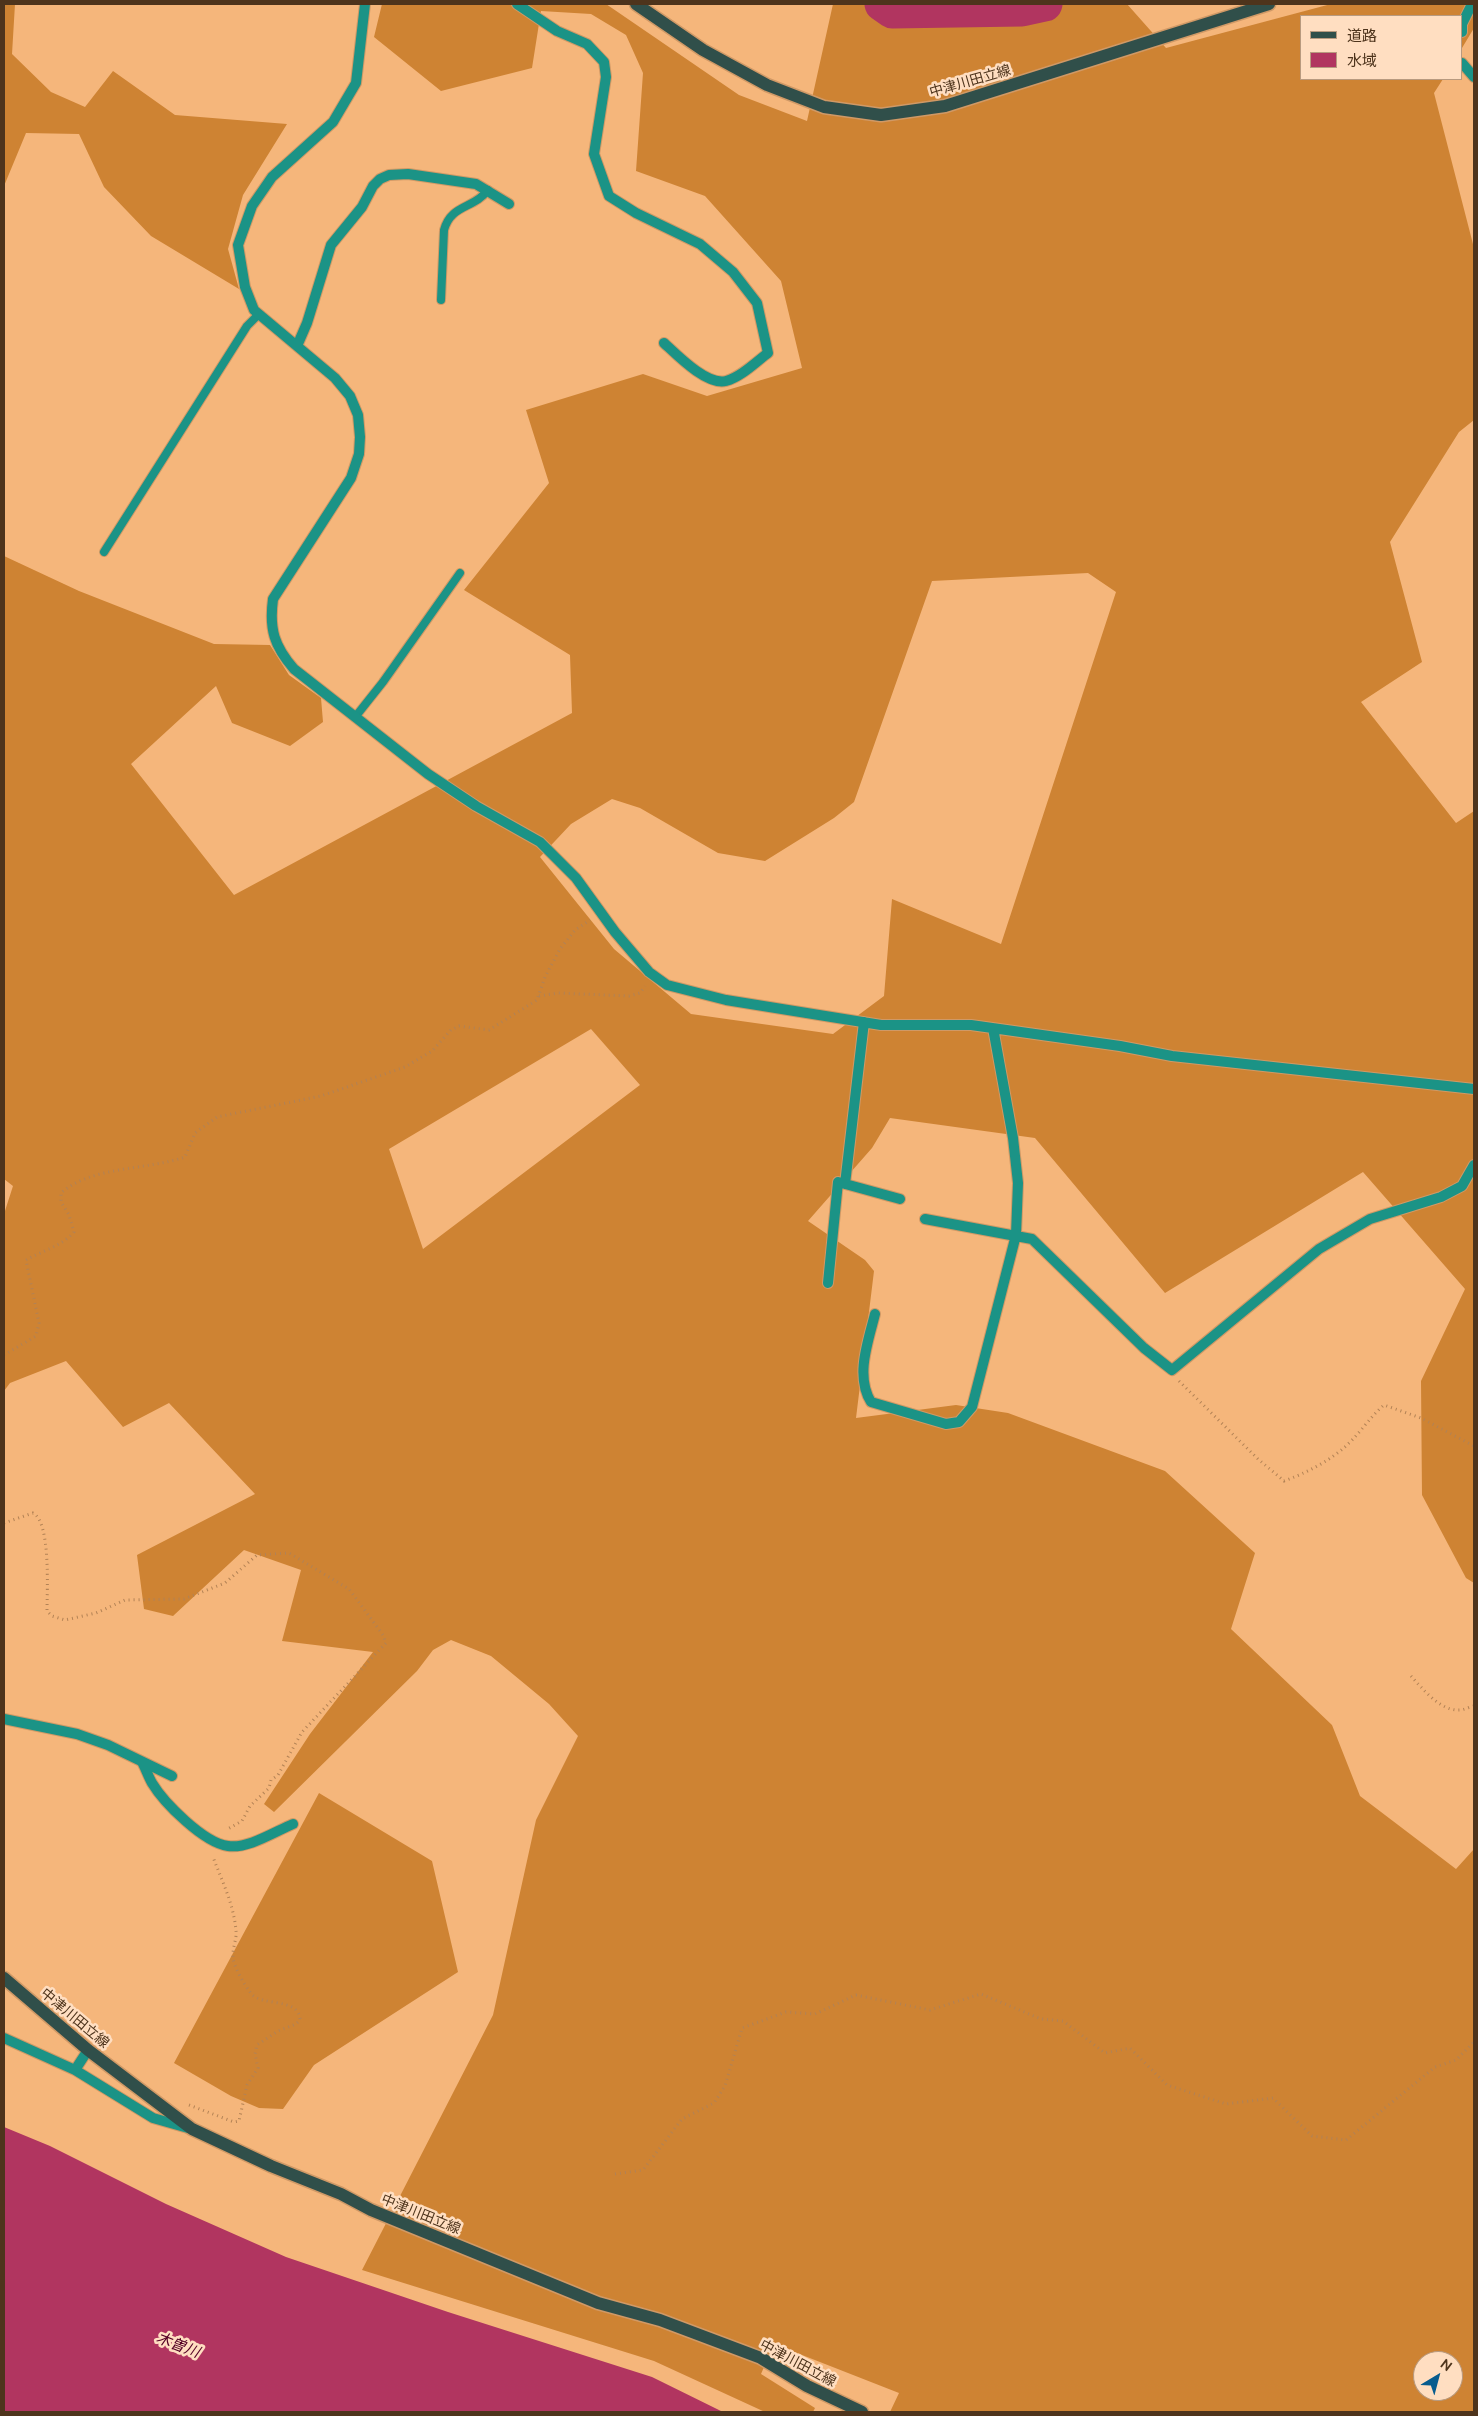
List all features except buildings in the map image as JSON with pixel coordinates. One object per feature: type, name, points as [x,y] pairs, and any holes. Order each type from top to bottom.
[{"type":"main road","name":"中津川田立線","points":[[636,4],[702,50],[767,86],[824,107],[881,114],[945,106],[1269,4]]},
{"type":"main road","name":"中津川田立線","points":[[4,1978],[88,2050],[192,2129],[372,2210],[598,2303],[660,2320],[762,2358],[807,2386],[862,2412]]},
{"type":"street","points":[[365,4],[356,83],[333,122],[272,177],[252,206],[238,245],[245,287],[254,310],[335,378],[350,396],[358,415],[359,454],[351,478],[283,581],[274,599],[270,619],[274,636],[282,656],[294,669],[428,774],[476,806],[540,842],[576,878],[615,932],[654,976],[666,985],[726,1000],[881,1025],[971,1025],[1120,1046],[1172,1056],[1474,1089]]},
{"type":"street","points":[[517,4],[558,31],[587,44],[604,62],[606,77],[594,154],[610,196],[636,213],[700,244],[733,272],[757,303],[768,353],[725,381],[714,381],[695,370],[664,343]]},
{"type":"street","points":[[1463,22],[1472,4]]},
{"type":"street","points":[[1463,64],[1474,77]]},
{"type":"street","points":[[297,346],[307,323],[331,245],[362,207],[373,186],[380,179],[389,175],[408,174],[476,184],[509,204]]},
{"type":"street","points":[[845,1184],[864,1022]]},
{"type":"street","points":[[875,1314],[865,1354],[864,1377],[866,1394],[871,1402],[946,1424],[960,1422],[972,1407],[1016,1234],[1018,1183],[1014,1147],[993,1028]]},
{"type":"street","points":[[925,1219],[1016,1234],[1032,1239],[1144,1348],[1172,1370],[1319,1249],[1370,1219],[1440,1197],[1462,1186],[1474,1165]]},
{"type":"street","points":[[828,1283],[838,1182],[900,1199]]},
{"type":"street","points":[[4,1719],[77,1734],[108,1746],[172,1776]]},
{"type":"street","points":[[142,1762],[153,1784],[176,1811],[211,1840],[229,1847],[248,1844],[293,1824]]},
{"type":"street","points":[[4,2038],[75,2070],[153,2118],[192,2129]]},
{"type":"street","points":[[75,2070],[88,2050]]},
{"type":"lane","points":[[441,300],[444,230],[447,219],[454,212],[481,199],[488,190]]},
{"type":"lane","points":[[104,552],[247,326],[259,314]]},
{"type":"lane","points":[[356,716],[383,682],[460,573]]},
{"type":"path","points":[[4,1354],[36,1336],[39,1322],[26,1260],[48,1248],[66,1242],[74,1232],[69,1215],[61,1202],[61,1193],[68,1187],[112,1171],[174,1161],[184,1157],[196,1133],[217,1117],[321,1096],[405,1067],[432,1051],[451,1030],[459,1026],[489,1030],[537,1000],[545,977],[560,949],[575,930],[600,912]]},
{"type":"path","points":[[539,996],[558,993],[630,996],[640,993],[654,976]]},
{"type":"path","points":[[1172,1370],[1179,1381],[1258,1459],[1284,1481],[1305,1474],[1347,1445],[1373,1414],[1384,1405],[1421,1418],[1474,1446]]},
{"type":"path","points":[[4,1523],[33,1512],[39,1515],[43,1524],[47,1572],[47,1611],[52,1616],[65,1620],[96,1613],[125,1600],[184,1599],[225,1583],[257,1555],[289,1553],[349,1589],[383,1635],[386,1644],[302,1732],[278,1775],[271,1780],[262,1796],[250,1806],[242,1821],[211,1840],[210,1848],[232,1909],[237,1933],[233,1959],[251,1994],[257,1998],[288,2006],[300,2016],[300,2020],[296,2024],[278,2031],[257,2045],[255,2054],[258,2068],[247,2085],[239,2121],[234,2122],[188,2105]]},
{"type":"path","points":[[1411,1676],[1428,1694],[1448,1708],[1459,1710],[1474,1706]]},
{"type":"path","points":[[615,2174],[643,2170],[682,2119],[714,2103],[725,2086],[742,2028],[786,2012],[815,2014],[856,1995],[930,2010],[981,1994],[1041,2019],[1063,2021],[1105,2053],[1130,2048],[1167,2085],[1226,2104],[1274,2098],[1312,2136],[1346,2140],[1435,2067],[1456,2060],[1474,2042]]},
{"type":"shaded area","points":[[4,4],[15,4],[12,54],[51,92],[85,107],[113,71],[175,115],[287,124],[243,195],[228,249],[239,289],[151,236],[104,187],[79,134],[26,133],[4,186]]},
{"type":"shaded area","points":[[382,4],[606,4],[739,95],[807,121],[833,4],[868,4],[888,22],[951,15],[1049,11],[1060,4],[1127,4],[1166,48],[1331,4],[1474,4],[1474,28],[1463,46],[1463,15],[1300,15],[1300,80],[1442,80],[1434,93],[1474,248],[1474,420],[1459,432],[1390,542],[1422,662],[1361,702],[1456,823],[1474,811],[1474,1583],[1466,1578],[1422,1495],[1421,1381],[1465,1289],[1363,1172],[1165,1293],[1035,1138],[890,1118],[872,1148],[808,1221],[865,1260],[874,1271],[856,1418],[956,1405],[1008,1413],[1165,1471],[1255,1553],[1231,1629],[1332,1725],[1360,1796],[1456,1869],[1474,1849],[1474,2412],[890,2412],[899,2393],[774,2344],[761,2374],[815,2408],[813,2412],[765,2412],[654,2361],[362,2270],[493,2015],[536,1820],[578,1736],[549,1704],[491,1656],[451,1640],[433,1650],[417,1671],[274,1812],[264,1804],[310,1734],[373,1652],[282,1641],[301,1570],[244,1550],[173,1616],[144,1609],[137,1555],[255,1494],[169,1403],[123,1427],[66,1361],[10,1383],[4,1391],[4,1214],[13,1186],[4,1179],[4,556],[79,591],[214,644],[270,645],[289,675],[321,698],[323,722],[290,746],[232,723],[216,686],[131,764],[234,895],[572,713],[570,655],[464,590],[549,483],[526,410],[643,374],[707,396],[802,368],[781,281],[705,196],[636,171],[643,73],[626,35],[591,14],[541,11],[532,68],[441,91],[374,37]],"holes":[[[1088,573],[1116,592],[1001,944],[892,899],[884,996],[833,1034],[691,1014],[614,949],[540,857],[571,824],[612,799],[640,808],[718,853],[765,861],[834,818],[854,802],[932,581]],[[591,1029],[640,1085],[423,1249],[389,1149]]]},
{"type":"shaded area","points":[[319,1793],[432,1861],[458,1972],[314,2065],[283,2109],[259,2108],[231,2096],[174,2063]]},
{"type":"water","name":"木曽川","points":[[4,2127],[50,2146],[166,2204],[286,2257],[448,2312],[652,2377],[723,2412],[4,2412]]},
{"type":"waterway","points":[[882,4],[892,11],[1022,9],[1045,4]]}]
